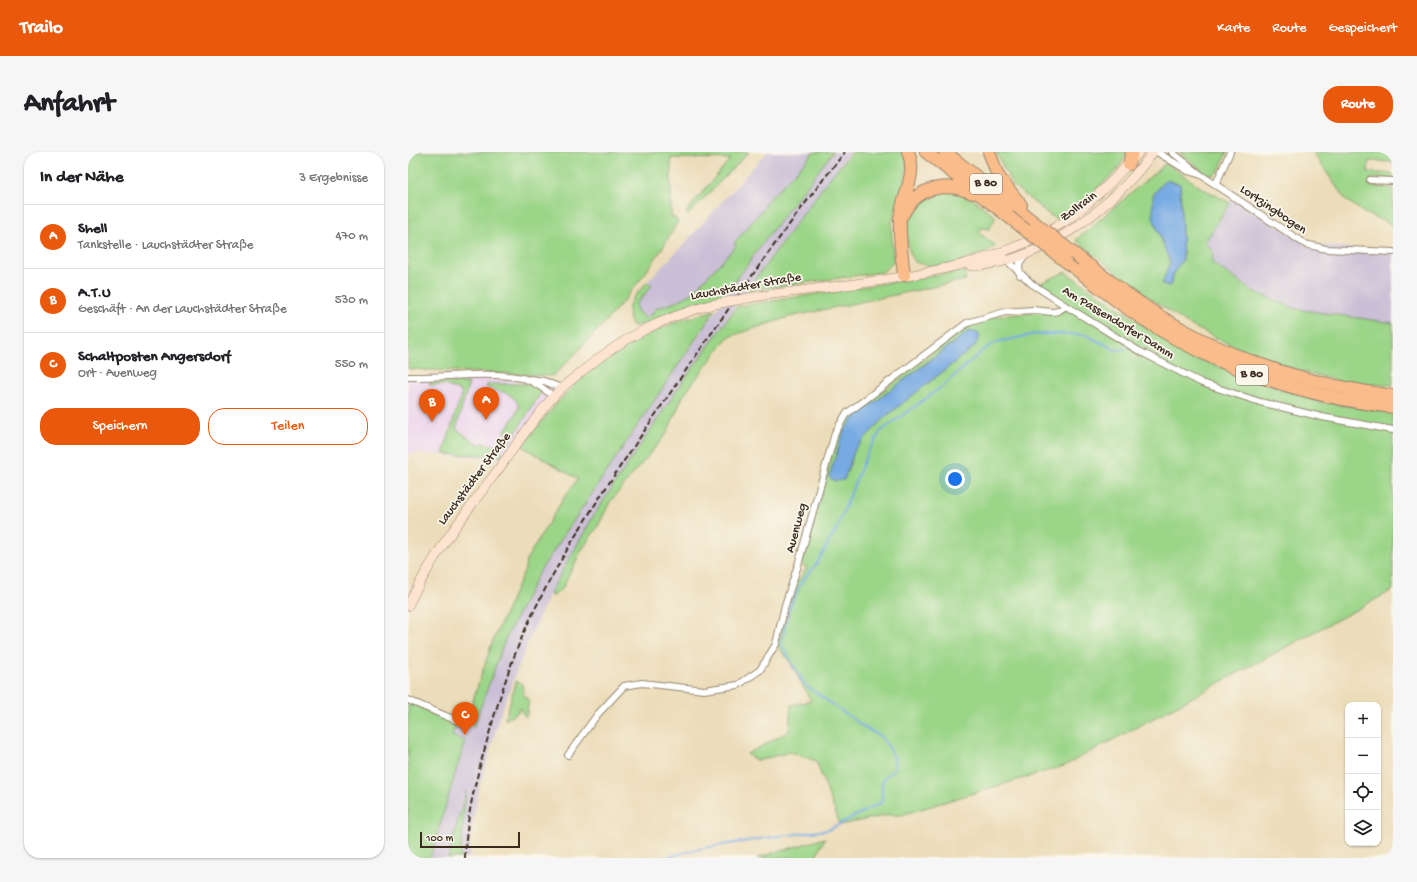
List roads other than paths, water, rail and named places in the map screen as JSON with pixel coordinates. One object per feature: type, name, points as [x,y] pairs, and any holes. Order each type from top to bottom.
[{"type":"highway","points":[[904,275],[900,219],[902,203],[912,175],[911,160],[908,152]]},
{"type":"highway","name":"B 80","points":[[926,152],[1125,306],[1174,338],[1240,370],[1313,394],[1353,403],[1393,407]]},
{"type":"highway","name":"B 80","points":[[945,152],[1082,260],[1156,314],[1181,329],[1232,354],[1273,370],[1316,383],[1393,396]]},
{"type":"highway","points":[[989,152],[998,176],[1030,218]]},
{"type":"highway","points":[[900,219],[906,208],[915,198],[928,189],[956,187],[985,199]]},
{"type":"main road","name":"Zollrain","points":[[1002,256],[1062,223],[1083,207],[1131,158],[1139,152]]},
{"type":"main road","name":"Zollrain","points":[[1002,256],[1028,252],[1069,232],[1113,197],[1153,152]]},
{"type":"main road","name":"Lauchstädter Straße","points":[[408,606],[420,580],[447,537],[553,396],[600,357],[642,330],[662,320],[710,305],[960,265],[973,266],[1002,256]]},
{"type":"street","name":"Lortzingbogen","points":[[1157,152],[1188,171],[1200,175]]},
{"type":"street","name":"Lortzingbogen","points":[[1172,152],[1200,175],[1216,184],[1305,244],[1326,248],[1393,252]]},
{"type":"street","points":[[1216,184],[1230,152]]},
{"type":"street","points":[[1370,180],[1393,181]]},
{"type":"street","points":[[1020,275],[1019,264],[1028,252]]},
{"type":"street","name":"Am Passendorfer Damm","points":[[1002,256],[1020,275],[1066,306],[1139,351],[1202,383],[1267,404],[1322,417],[1393,430]]},
{"type":"street","name":"Auenweg","points":[[568,754],[597,716],[624,686],[642,683],[704,690],[738,685],[760,670],[776,644],[784,605],[798,565],[834,433],[846,414],[967,323],[1005,312],[1033,310],[1053,312],[1066,306]]},
{"type":"street","points":[[408,377],[479,376],[522,378],[544,381],[561,388]]},
{"type":"street","points":[[522,378],[534,383],[553,396]]},
{"type":"street","points":[[408,700],[467,725]]},
{"type":"water","points":[[1165,180],[1180,184],[1183,259],[1175,270],[1170,286],[1162,284],[1170,263],[1153,217],[1153,195]]},
{"type":"water","points":[[969,331],[978,333],[980,336],[975,346],[884,418],[855,449],[844,480],[834,481],[829,477],[844,430],[854,418]]},
{"type":"waterway","points":[[663,858],[704,848],[828,830],[882,802],[882,783],[885,777],[894,770],[895,761],[890,749],[880,736],[867,729],[805,685],[781,644],[789,609],[797,591],[803,580],[816,565],[836,530],[867,453],[881,431],[944,385],[981,352],[996,342],[1036,334],[1072,334],[1086,335],[1116,350],[1125,349]]},
{"type":"railway","points":[[465,858],[467,826],[480,765],[514,656],[541,597],[576,534],[677,383],[780,237],[845,152]]},
{"type":"place","name":"Shell","points":[[486,420]]},
{"type":"place","name":"A.T.U","points":[[432,422]]},
{"type":"place","name":"Schaltposten Angersdorf","points":[[465,735]]}]
